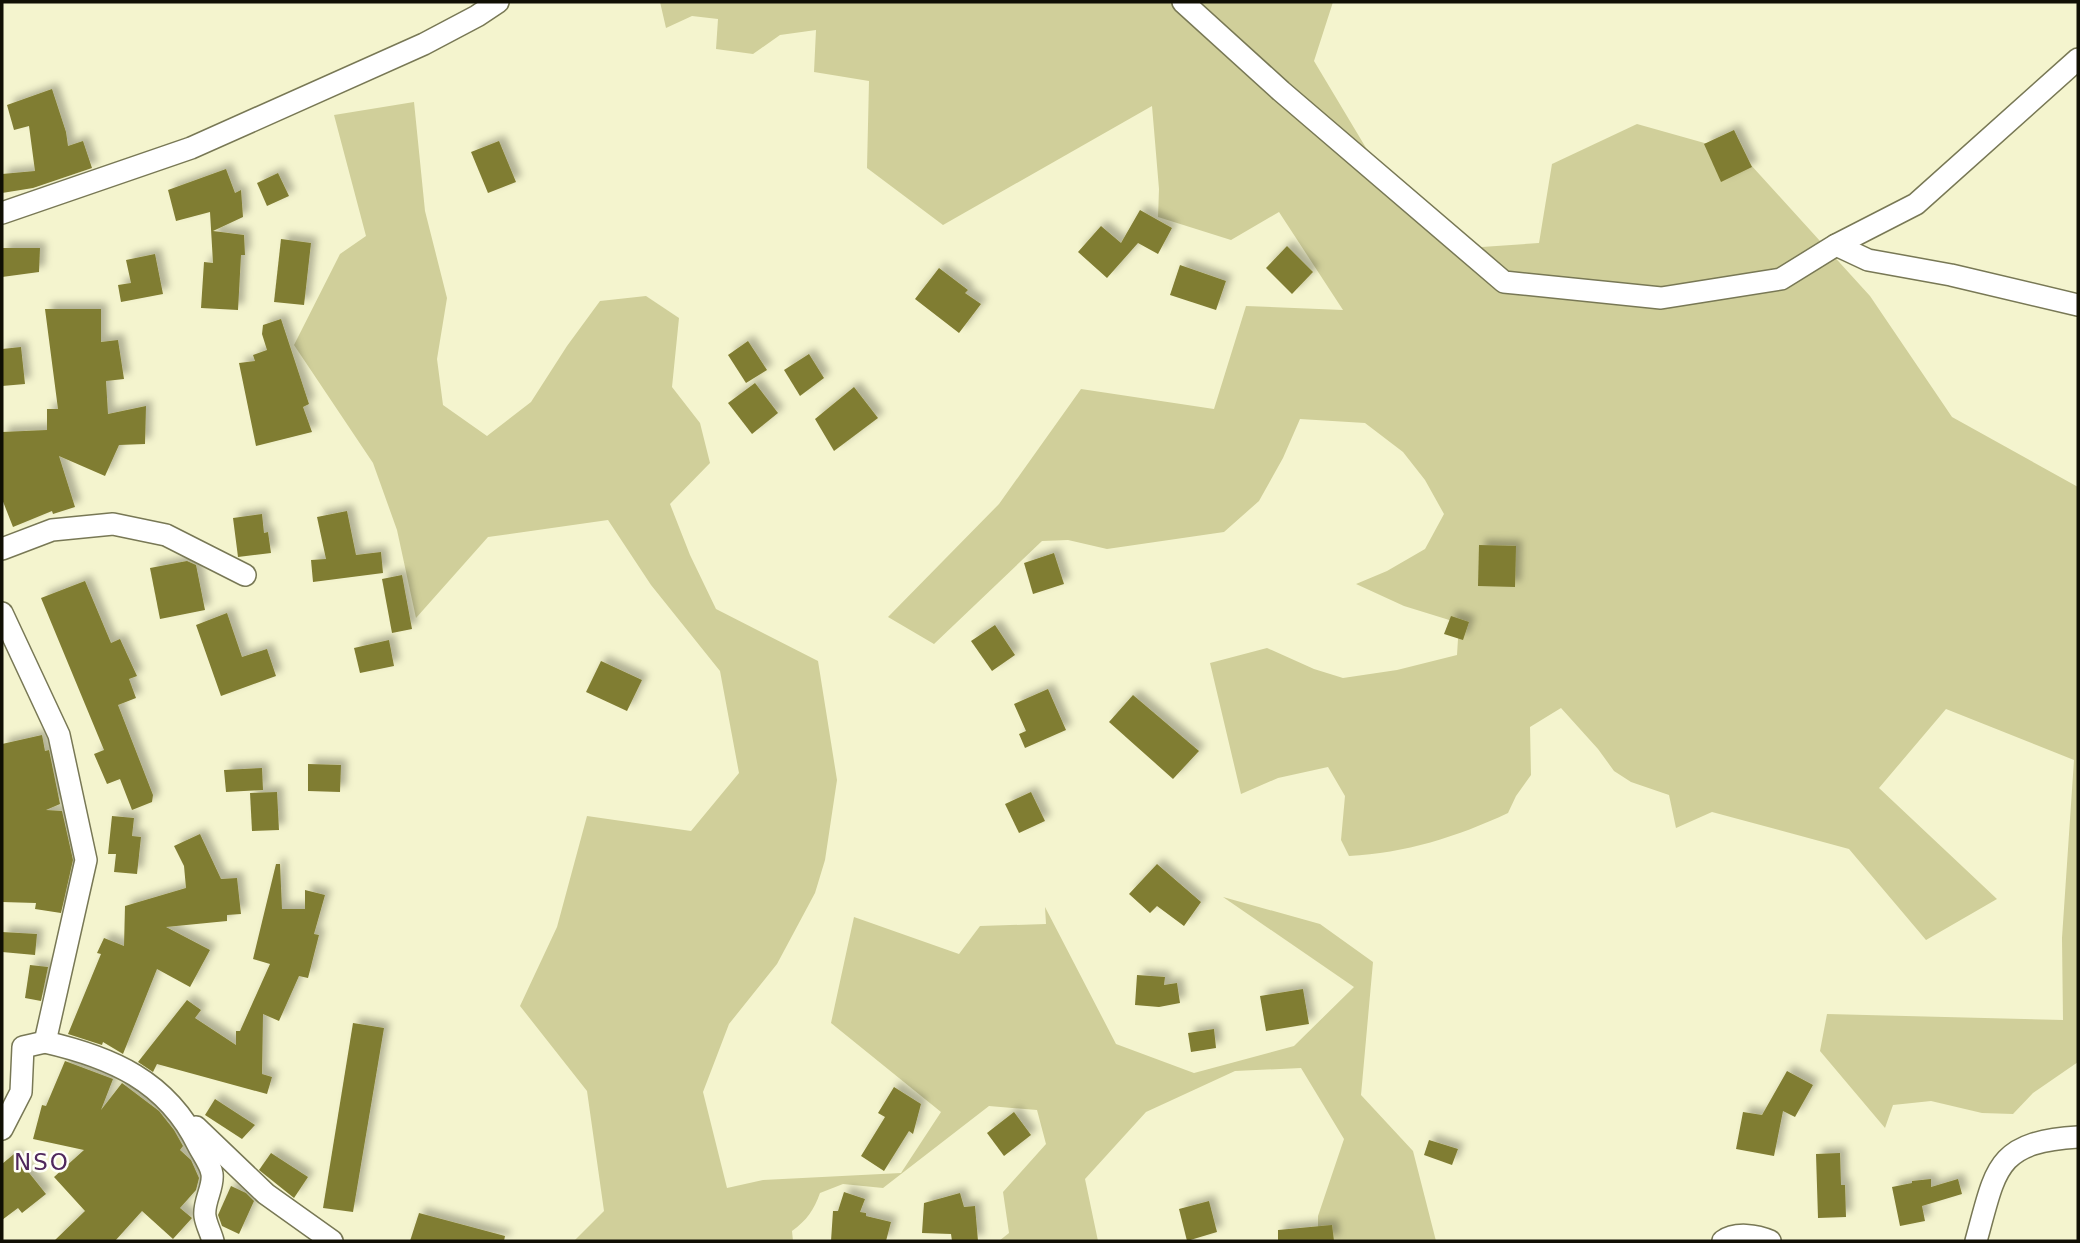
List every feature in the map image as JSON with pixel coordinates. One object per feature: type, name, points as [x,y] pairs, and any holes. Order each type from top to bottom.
[{"type":"street","points":[[2,213],[216,137],[424,44],[498,2]]},
{"type":"street","points":[[1183,2],[1281,92],[1504,282],[1661,298],[1781,279],[1836,245],[1916,204],[2078,59]]},
{"type":"street","points":[[1836,245],[1868,260],[1951,275],[2078,305]]},
{"type":"street","points":[[2,549],[52,530],[113,524],[166,535],[244,575]]},
{"type":"street","points":[[2,613],[59,735],[86,860],[45,1042]]},
{"type":"street","points":[[2,1054],[45,1042],[77,1049],[114,1062],[150,1084],[266,1194],[332,1241]]},
{"type":"street","points":[[2,1129],[22,1092],[23,1047]]},
{"type":"street","points":[[179,1111],[212,1174],[205,1215],[214,1241]]},
{"type":"street","points":[[1976,1241],[1993,1183],[2007,1157],[2020,1148],[2047,1139],[2078,1137]]},
{"type":"street","points":[[1723,1241],[1731,1236],[1761,1237],[1770,1241]]},
{"type":"shaded area","points":[[660,2],[1333,2],[1314,61],[1390,188],[1467,248],[1539,243],[1552,164],[1637,124],[1740,153],[1870,296],[1952,417],[2078,487],[2078,1062],[2033,1093],[2013,1114],[1982,1113],[1931,1101],[1893,1105],[1885,1128],[1820,1051],[1827,1014],[2063,1020],[2062,938],[2074,760],[1946,709],[1879,788],[1997,899],[1926,940],[1849,849],[1712,812],[1676,828],[1669,795],[1631,782],[1614,771],[1561,708],[1530,727],[1531,775],[1508,813],[1430,842],[1349,856],[1341,840],[1345,796],[1328,767],[1278,778],[1241,794],[1210,663],[1267,648],[1314,669],[1343,678],[1397,670],[1457,655],[1459,623],[1404,606],[1356,584],[1387,571],[1425,549],[1444,514],[1425,480],[1403,452],[1365,423],[1300,419],[1283,458],[1259,501],[1224,532],[1107,549],[1068,540],[1042,541],[934,644],[888,617],[999,504],[1081,389],[1214,409],[1246,306],[1343,310],[1279,212],[1231,240],[1158,217],[1159,189],[1152,106],[943,225],[867,168],[869,81],[814,72],[816,30],[780,35],[753,54],[716,49],[718,19],[692,16],[666,28]]},
{"type":"shaded area","points":[[414,102],[425,211],[447,298],[437,359],[443,405],[487,436],[531,402],[600,301],[646,296],[679,318],[672,387],[700,423],[710,463],[670,504],[690,555],[716,609],[818,661],[837,780],[825,860],[815,893],[777,964],[729,1024],[703,1092],[727,1188],[763,1180],[901,1173],[941,1112],[831,1023],[854,917],[959,954],[980,926],[1046,924],[1045,907],[1116,1044],[1194,1073],[1294,1046],[1354,987],[1223,897],[1320,924],[1373,962],[1361,1095],[1413,1151],[1436,1241],[1318,1241],[1318,1216],[1344,1139],[1301,1068],[1235,1071],[1146,1112],[1085,1179],[1098,1241],[999,1241],[1009,1233],[1003,1192],[1046,1144],[1037,1110],[989,1106],[883,1188],[843,1184],[820,1193],[809,1214],[792,1231],[793,1241],[574,1241],[604,1211],[587,1091],[520,1006],[557,927],[587,816],[691,831],[739,773],[720,671],[651,585],[608,520],[488,537],[416,618],[397,530],[373,463],[294,345],[340,254],[366,236],[334,115]]},
{"type":"building","points":[[52,89],[68,146],[83,141],[92,168],[33,188],[2,193],[2,174],[35,171],[29,126],[14,130],[7,105]]},
{"type":"building","points":[[1734,130],[1752,167],[1721,182],[1704,144]]},
{"type":"building","points":[[499,141],[516,182],[488,193],[471,152]]},
{"type":"building","points":[[226,169],[235,193],[241,190],[243,217],[213,231],[244,235],[245,255],[241,255],[238,310],[201,308],[204,262],[213,263],[210,212],[176,221],[168,190]]},
{"type":"building","points":[[278,173],[289,196],[267,206],[257,183]]},
{"type":"building","points":[[1140,210],[1172,228],[1158,254],[1138,243],[1107,278],[1078,252],[1101,226],[1121,243]]},
{"type":"building","points":[[281,239],[311,243],[304,305],[274,302]]},
{"type":"building","points":[[1287,246],[1313,272],[1292,294],[1266,268]]},
{"type":"building","points":[[2,248],[40,248],[39,272],[2,277]]},
{"type":"building","points":[[155,254],[163,294],[121,302],[118,285],[131,283],[126,260]]},
{"type":"building","points":[[1180,265],[1226,281],[1216,310],[1170,295]]},
{"type":"building","points":[[939,268],[968,290],[965,293],[981,304],[959,333],[915,299]]},
{"type":"building","points":[[45,309],[101,309],[101,342],[118,340],[124,379],[106,381],[108,414],[146,406],[145,444],[119,445],[105,476],[59,456],[75,507],[53,514],[52,511],[13,527],[2,499],[2,432],[47,430],[47,409],[58,409]]},
{"type":"building","points":[[281,319],[309,404],[303,407],[312,432],[256,446],[239,363],[255,361],[253,355],[267,350],[262,334],[263,325]]},
{"type":"building","points":[[748,341],[767,370],[746,383],[728,355]]},
{"type":"building","points":[[21,347],[25,384],[2,386],[2,349]]},
{"type":"building","points":[[809,354],[824,378],[800,396],[784,370]]},
{"type":"building","points":[[755,383],[778,413],[752,434],[728,403]]},
{"type":"building","points":[[854,387],[878,418],[834,451],[815,419]]},
{"type":"building","points":[[347,511],[356,555],[381,552],[383,573],[313,582],[311,560],[326,559],[317,517]]},
{"type":"building","points":[[262,514],[264,533],[268,532],[271,553],[238,557],[233,518]]},
{"type":"building","points":[[1479,545],[1516,546],[1515,587],[1478,586]]},
{"type":"building","points":[[1054,553],[1064,584],[1033,594],[1024,563]]},
{"type":"building","points":[[187,561],[196,565],[205,610],[160,619],[150,568]]},
{"type":"building","points":[[402,575],[412,629],[392,633],[382,579]]},
{"type":"building","points":[[85,581],[111,643],[120,639],[137,676],[129,679],[136,698],[118,705],[153,795],[152,802],[132,810],[120,779],[107,784],[94,754],[104,750],[41,598]]},
{"type":"building","points":[[227,613],[242,657],[267,649],[276,676],[221,696],[196,625]]},
{"type":"building","points":[[1451,616],[1469,622],[1463,640],[1444,634]]},
{"type":"building","points":[[995,625],[1015,655],[992,671],[971,641]]},
{"type":"building","points":[[389,640],[394,666],[360,673],[354,648]]},
{"type":"building","points":[[601,661],[642,680],[627,711],[586,692]]},
{"type":"building","points":[[1048,689],[1066,730],[1025,748],[1019,734],[1026,731],[1014,704]]},
{"type":"building","points":[[1133,695],[1199,751],[1173,779],[1109,722]]},
{"type":"building","points":[[42,735],[45,751],[49,750],[60,804],[46,810],[62,811],[73,860],[61,913],[35,909],[36,903],[2,902],[2,744]]},
{"type":"building","points":[[308,764],[341,765],[340,792],[308,791]]},
{"type":"building","points":[[262,768],[263,790],[226,792],[224,770]]},
{"type":"building","points":[[277,792],[279,830],[252,831],[250,793]]},
{"type":"building","points":[[1031,792],[1045,821],[1019,833],[1005,804]]},
{"type":"building","points":[[112,816],[134,818],[132,836],[141,837],[137,874],[114,872],[116,854],[108,854]]},
{"type":"building","points":[[200,834],[221,879],[237,878],[241,914],[227,915],[227,921],[166,927],[210,950],[190,987],[157,969],[123,1054],[103,1042],[102,1045],[68,1034],[101,954],[97,953],[104,938],[124,946],[125,906],[186,888],[184,866],[174,846]]},
{"type":"building","points":[[276,864],[280,864],[282,909],[305,909],[305,890],[325,895],[314,934],[319,935],[308,978],[299,976],[279,1021],[263,1014],[262,1074],[272,1077],[267,1094],[157,1064],[153,1072],[138,1062],[187,1000],[201,1010],[195,1018],[236,1045],[236,1031],[240,1031],[270,964],[253,959]]},
{"type":"building","points":[[1157,864],[1201,902],[1184,926],[1157,906],[1150,913],[1129,894]]},
{"type":"building","points":[[2,932],[37,934],[35,955],[2,952]]},
{"type":"building","points":[[30,965],[48,967],[41,1001],[25,998]]},
{"type":"building","points":[[1137,975],[1165,977],[1164,985],[1177,983],[1180,1003],[1159,1007],[1135,1005]]},
{"type":"building","points":[[1303,989],[1309,1024],[1266,1031],[1260,996]]},
{"type":"building","points":[[353,1023],[384,1028],[353,1212],[323,1208]]},
{"type":"building","points":[[1214,1029],[1216,1048],[1191,1052],[1188,1033]]},
{"type":"building","points":[[65,1061],[113,1079],[101,1110],[122,1083],[159,1111],[174,1130],[183,1146],[180,1150],[191,1160],[199,1178],[196,1190],[180,1208],[192,1218],[173,1239],[142,1211],[115,1241],[54,1241],[85,1211],[54,1177],[84,1150],[33,1139],[42,1105],[46,1106]]},
{"type":"building","points":[[1787,1071],[1813,1085],[1795,1117],[1783,1111],[1774,1156],[1736,1149],[1743,1112],[1762,1115]]},
{"type":"building","points":[[894,1087],[921,1104],[913,1134],[909,1131],[884,1171],[861,1156],[885,1117],[878,1113]]},
{"type":"building","points":[[215,1099],[255,1125],[242,1139],[205,1115]]},
{"type":"building","points":[[1014,1112],[1031,1135],[1004,1156],[987,1133]]},
{"type":"building","points":[[1429,1140],[1458,1149],[1452,1165],[1424,1155]]},
{"type":"building","points":[[271,1153],[308,1177],[294,1198],[259,1170]]},
{"type":"building","points":[[1840,1153],[1846,1217],[1818,1218],[1816,1154]]},
{"type":"building","points":[[14,1154],[46,1194],[22,1213],[18,1208],[2,1220],[2,1164]]},
{"type":"building","points":[[1931,1179],[1931,1187],[1958,1179],[1962,1194],[1922,1206],[1925,1221],[1900,1226],[1892,1187]]},
{"type":"building","points":[[231,1186],[246,1193],[254,1201],[239,1234],[222,1226],[218,1215]]},
{"type":"building","points":[[844,1192],[865,1199],[860,1212],[866,1213],[866,1216],[891,1222],[886,1241],[831,1241],[833,1211],[838,1211]]},
{"type":"building","points":[[960,1193],[964,1207],[975,1206],[978,1241],[952,1241],[951,1234],[922,1233],[924,1203]]},
{"type":"building","points":[[1209,1201],[1217,1232],[1187,1241],[1179,1209]]},
{"type":"building","points":[[419,1213],[505,1236],[504,1241],[410,1241]]},
{"type":"building","points":[[1332,1225],[1334,1241],[1278,1241],[1278,1230]]},
{"type":"district","name":"NSO","points":[[42,1162]]}]
